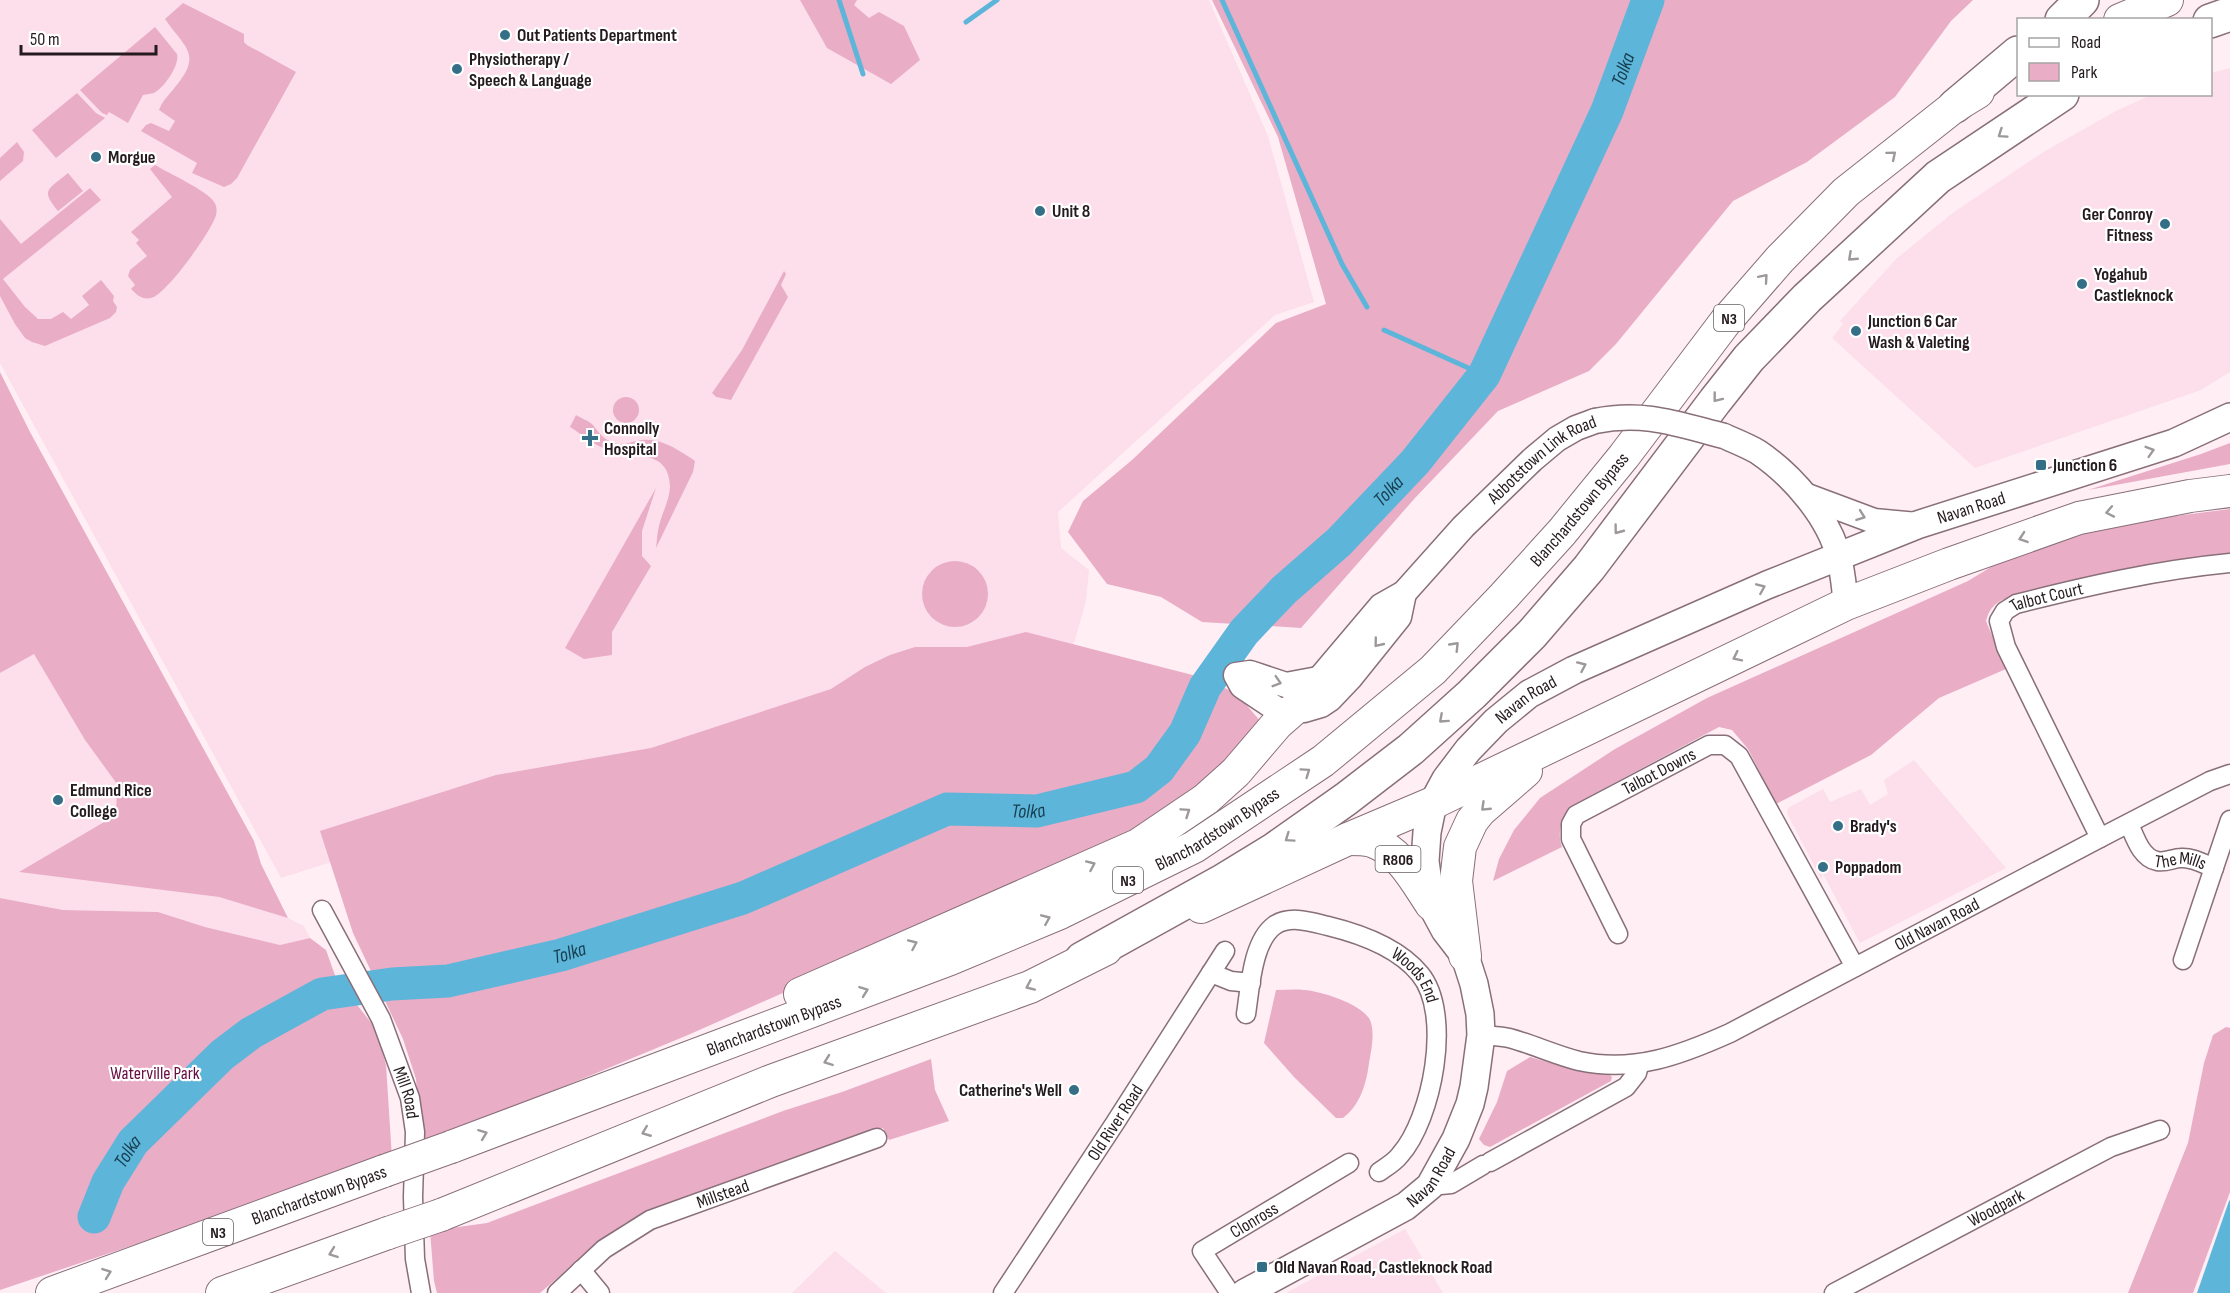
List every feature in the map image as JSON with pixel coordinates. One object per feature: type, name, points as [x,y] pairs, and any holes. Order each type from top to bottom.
[{"type":"highway","points":[[2064,18],[2082,0]]},
{"type":"highway","points":[[2125,18],[2167,0]]},
{"type":"highway","points":[[2212,21],[2230,14]]},
{"type":"highway","points":[[1955,106],[2017,55]]},
{"type":"highway","name":"N3","points":[[1955,106],[2017,70]]},
{"type":"highway","points":[[222,1293],[441,1215],[771,1081],[1030,987],[1221,882],[1266,854],[1346,799],[1411,749],[1472,694],[1532,634],[1589,568],[1749,358],[1807,298],[1938,177],[2059,96]]},
{"type":"highway","name":"Blanchardstown Bypass","points":[[52,1293],[451,1147],[950,959],[1060,913],[1194,847],[1323,761],[1432,670],[1562,532],[1726,321],[1780,259],[1846,192],[1955,106]]},
{"type":"highway","points":[[1082,959],[1432,803],[1846,604],[1949,564],[2079,518],[2190,496],[2230,491]]},
{"type":"highway","points":[[1465,956],[1456,881],[1460,847],[1472,821],[1521,773],[1637,704]]},
{"type":"highway","name":"N3","points":[[515,1122],[609,1075],[1138,845],[1206,799],[1236,772],[1277,724],[1293,710]]},
{"type":"highway","name":"R806","points":[[1348,839],[1370,840],[1386,848],[1403,863],[1431,904]]},
{"type":"main road","name":"Navan Road","points":[[1245,1293],[1406,1206],[1430,1186],[1447,1158],[1470,1104],[1478,1069],[1480,1014],[1465,956],[1445,930],[1431,904],[1425,861],[1427,832],[1432,803],[1446,779],[1468,750],[1496,721],[1529,694],[1574,670],[1767,585],[1917,525],[2174,443],[2230,417]]},
{"type":"street","name":"Abbotstown Link Road","points":[[1293,710],[1381,606],[1404,593],[1463,527],[1532,460],[1557,439],[1576,428],[1595,421],[1639,416],[1724,436],[1756,451],[1778,468],[1807,496],[1828,531],[1839,557],[1846,604]]},
{"type":"street","points":[[1807,496],[1874,521],[1917,525]]},
{"type":"street","name":"Talbot Court","points":[[2100,838],[2006,647],[1999,621],[2005,611],[2016,604],[2084,587],[2186,567],[2230,562]]},
{"type":"street","name":"Abbotstown Link Road","points":[[1293,710],[1312,708],[1330,699],[1399,617],[1404,593]]},
{"type":"street","points":[[1293,710],[1278,710],[1242,687],[1236,675],[1250,673],[1286,686],[1318,679]]},
{"type":"street","name":"Talbot Downs","points":[[1617,934],[1571,839],[1571,824],[1576,815],[1709,745],[1725,745],[1739,756],[1854,968]]},
{"type":"street","name":"Old Navan Road","points":[[1481,1035],[1507,1038],[1578,1060],[1611,1065],[1639,1065],[1691,1051],[1730,1034],[2100,838],[2230,774]]},
{"type":"street","name":"The Mills","points":[[2183,960],[2230,820]]},
{"type":"street","name":"The Mills","points":[[2129,824],[2137,843],[2145,854],[2155,861],[2182,858],[2214,868]]},
{"type":"street","name":"Mill Road","points":[[322,910],[381,1019],[410,1098],[415,1132],[413,1197],[415,1258],[421,1293]]},
{"type":"street","name":"Woods End","points":[[1246,1014],[1255,955],[1274,926],[1288,920],[1307,921],[1334,927],[1377,942],[1403,958],[1420,974],[1432,1000],[1437,1020],[1437,1049],[1431,1086],[1419,1124],[1401,1155],[1379,1172]]},
{"type":"street","name":"Old River Road","points":[[1003,1293],[1225,951]]},
{"type":"street","points":[[1211,973],[1231,981],[1251,983]]},
{"type":"street","points":[[1430,1186],[1451,1184],[1626,1087],[1637,1073],[1639,1065]]},
{"type":"street","name":"Woodpark","points":[[1834,1293],[2112,1147],[2160,1130]]},
{"type":"street","name":"Millstead","points":[[557,1293],[609,1245],[650,1220],[877,1138]]},
{"type":"street","name":"Clonross","points":[[1230,1293],[1202,1251],[1349,1163]]},
{"type":"street","points":[[581,1270],[600,1293]]},
{"type":"shaded area","name":"Connolly Hospital","points":[[0,0],[1209,0],[1268,136],[1314,302],[1275,315],[1058,512],[1061,548],[1089,570],[1086,601],[1071,654],[981,656],[281,878],[0,363]]},
{"type":"shaded area","points":[[2230,68],[2230,372],[2201,390],[1975,468],[1832,338],[1843,324],[1840,321],[1896,259],[1954,212],[2045,151],[2116,111],[2149,96],[2212,96],[2212,73]]},
{"type":"shaded area","name":"Edmund Rice College","points":[[34,653],[85,740],[117,784],[116,815],[20,872],[219,897],[288,918],[304,926],[310,938],[280,945],[205,927],[158,912],[63,910],[0,898],[0,673]]},
{"type":"shaded area","points":[[1914,760],[2006,868],[1860,943],[1823,874],[1821,879],[1787,813],[1788,808],[1823,789],[1830,802],[1861,789],[1870,805],[1888,794],[1884,780]]},
{"type":"shaded area","points":[[1405,1229],[1443,1293],[1286,1293]]},
{"type":"shaded area","points":[[835,1251],[886,1293],[792,1293]]},
{"type":"green space","points":[[800,0],[857,0],[854,5],[869,18],[879,12],[904,26],[920,60],[891,84],[827,48]]},
{"type":"green space","points":[[1212,0],[1973,0],[1951,21],[1895,97],[1807,162],[1733,201],[1616,344],[1589,371],[1498,411],[1415,498],[1301,628],[1202,622],[1161,597],[1107,584],[1068,532],[1083,501],[1132,460],[1276,323],[1326,304],[1278,137]]},
{"type":"green space","points":[[183,3],[244,34],[244,42],[247,45],[296,72],[237,178],[224,187],[192,173],[197,163],[141,131],[151,123],[169,131],[175,121],[159,110],[183,76],[189,59],[184,45],[165,19]]},
{"type":"green space","points":[[155,27],[177,54],[176,64],[170,76],[154,93],[143,95],[128,123],[109,112],[107,115],[102,113],[80,90]]},
{"type":"green space","points":[[77,93],[96,113],[105,118],[56,158],[32,130]]},
{"type":"green space","points":[[17,142],[24,152],[23,161],[0,181],[0,158]]},
{"type":"green space","points":[[155,165],[204,193],[214,202],[217,212],[213,223],[177,275],[158,295],[142,298],[131,289],[135,285],[128,276],[130,270],[147,256],[136,243],[139,240],[131,232],[172,197],[150,169]]},
{"type":"green space","points":[[68,173],[83,191],[58,211],[49,198],[49,190]]},
{"type":"green space","points":[[90,188],[101,200],[3,279],[25,307],[38,319],[51,319],[63,312],[71,319],[89,305],[82,296],[101,280],[114,296],[116,312],[110,318],[45,346],[32,342],[25,338],[15,324],[0,296],[0,219],[21,244]]},
{"type":"green space","points":[[784,271],[786,274],[781,285],[788,297],[731,400],[716,397],[712,393],[742,350]]},
{"type":"green space","points":[[0,372],[30,432],[254,841],[261,864],[288,918],[219,897],[19,872],[116,815],[117,784],[85,740],[34,654],[0,673]]},
{"type":"green space","points":[[626,397],[635,401],[639,410],[635,419],[626,423],[617,419],[613,410],[617,401]]},
{"type":"green space","points":[[576,415],[591,424],[610,442],[622,444],[642,440],[657,441],[695,461],[693,472],[656,548],[658,529],[670,491],[668,474],[657,460],[609,450],[593,443],[570,427]]},
{"type":"green space","points":[[2230,443],[2230,464],[2088,490],[2201,454]]},
{"type":"green space","points":[[656,488],[642,531],[642,556],[651,566],[612,632],[612,655],[584,659],[565,648]]},
{"type":"green space","points":[[2230,509],[2230,553],[2116,573],[2002,600],[1990,611],[1986,621],[2006,669],[1939,698],[1871,755],[1776,804],[1748,749],[1732,730],[1719,727],[1573,805],[1560,829],[1562,847],[1493,881],[1499,859],[1514,830],[1540,798],[1615,749],[1707,698],[1968,581],[2009,556],[2098,530],[2168,517]]},
{"type":"green space","points":[[955,561],[967,564],[978,571],[985,582],[988,594],[985,606],[978,617],[967,624],[955,627],[943,624],[932,617],[925,606],[922,594],[925,582],[932,571],[943,564]]},
{"type":"green space","points":[[1026,632],[1204,678],[1237,694],[1261,722],[1228,764],[1162,815],[1022,887],[688,1035],[421,1146],[416,1079],[403,1039],[353,933],[320,831],[496,775],[651,748],[831,689],[865,667],[890,655],[915,647],[967,647]]},
{"type":"green space","name":"Waterville Park","points":[[0,898],[63,910],[158,912],[205,927],[280,945],[310,938],[326,950],[336,978],[376,1029],[386,1065],[392,1158],[0,1290]]},
{"type":"green space","points":[[1276,990],[1304,990],[1330,996],[1359,1009],[1370,1020],[1373,1038],[1365,1084],[1357,1103],[1343,1118],[1336,1118],[1294,1077],[1264,1043]]},
{"type":"green space","points":[[2226,1027],[2230,1028],[2230,1192],[2193,1293],[2128,1293],[2188,1143],[2204,1063],[2213,1035]]},
{"type":"green space","points":[[1530,1057],[1572,1069],[1610,1075],[1611,1081],[1490,1147],[1484,1145],[1479,1139],[1497,1102],[1507,1071]]},
{"type":"green space","points":[[931,1059],[935,1090],[949,1121],[889,1140],[883,1128],[685,1198],[625,1223],[540,1293],[437,1293],[430,1231],[487,1223],[783,1111]]},
{"type":"water","points":[[2229,1201],[2230,1293],[2197,1293]]},
{"type":"waterway","points":[[839,0],[863,74]]},
{"type":"waterway","points":[[966,22],[997,0]]},
{"type":"waterway","points":[[1222,0],[1342,264],[1367,307]]},
{"type":"waterway","name":"Tolka","points":[[94,1217],[108,1182],[133,1142],[222,1055],[251,1033],[322,994],[392,984],[448,981],[561,955],[743,898],[947,809],[1037,811],[1136,787],[1159,769],[1185,733],[1205,687],[1244,632],[1284,590],[1339,542],[1415,462],[1484,375],[1607,111],[1648,0]]},
{"type":"waterway","points":[[1384,330],[1484,375]]},
{"type":"place","name":"Out Patients Department","points":[[505,35]]},
{"type":"place","name":"Physiotherapy / Speech & Language","points":[[457,69]]},
{"type":"place","name":"Morgue","points":[[96,157]]},
{"type":"place","name":"Unit 8","points":[[1040,211]]},
{"type":"place","name":"Ger Conroy Fitness","points":[[2165,224]]},
{"type":"place","name":"Yogahub Castleknock","points":[[2082,284]]},
{"type":"place","name":"Junction 6 Car Wash & Valeting","points":[[1856,331]]},
{"type":"place","name":"Connolly Hospital","points":[[590,438]]},
{"type":"place","name":"Junction 6","points":[[2041,465]]},
{"type":"place","name":"Edmund Rice College","points":[[58,800]]},
{"type":"place","name":"Brady's","points":[[1838,826]]},
{"type":"place","name":"Poppadom","points":[[1823,867]]},
{"type":"place","name":"Catherine's Well","points":[[1074,1090]]},
{"type":"place","name":"Old Navan Road, Castleknock Road","points":[[1262,1267]]}]
